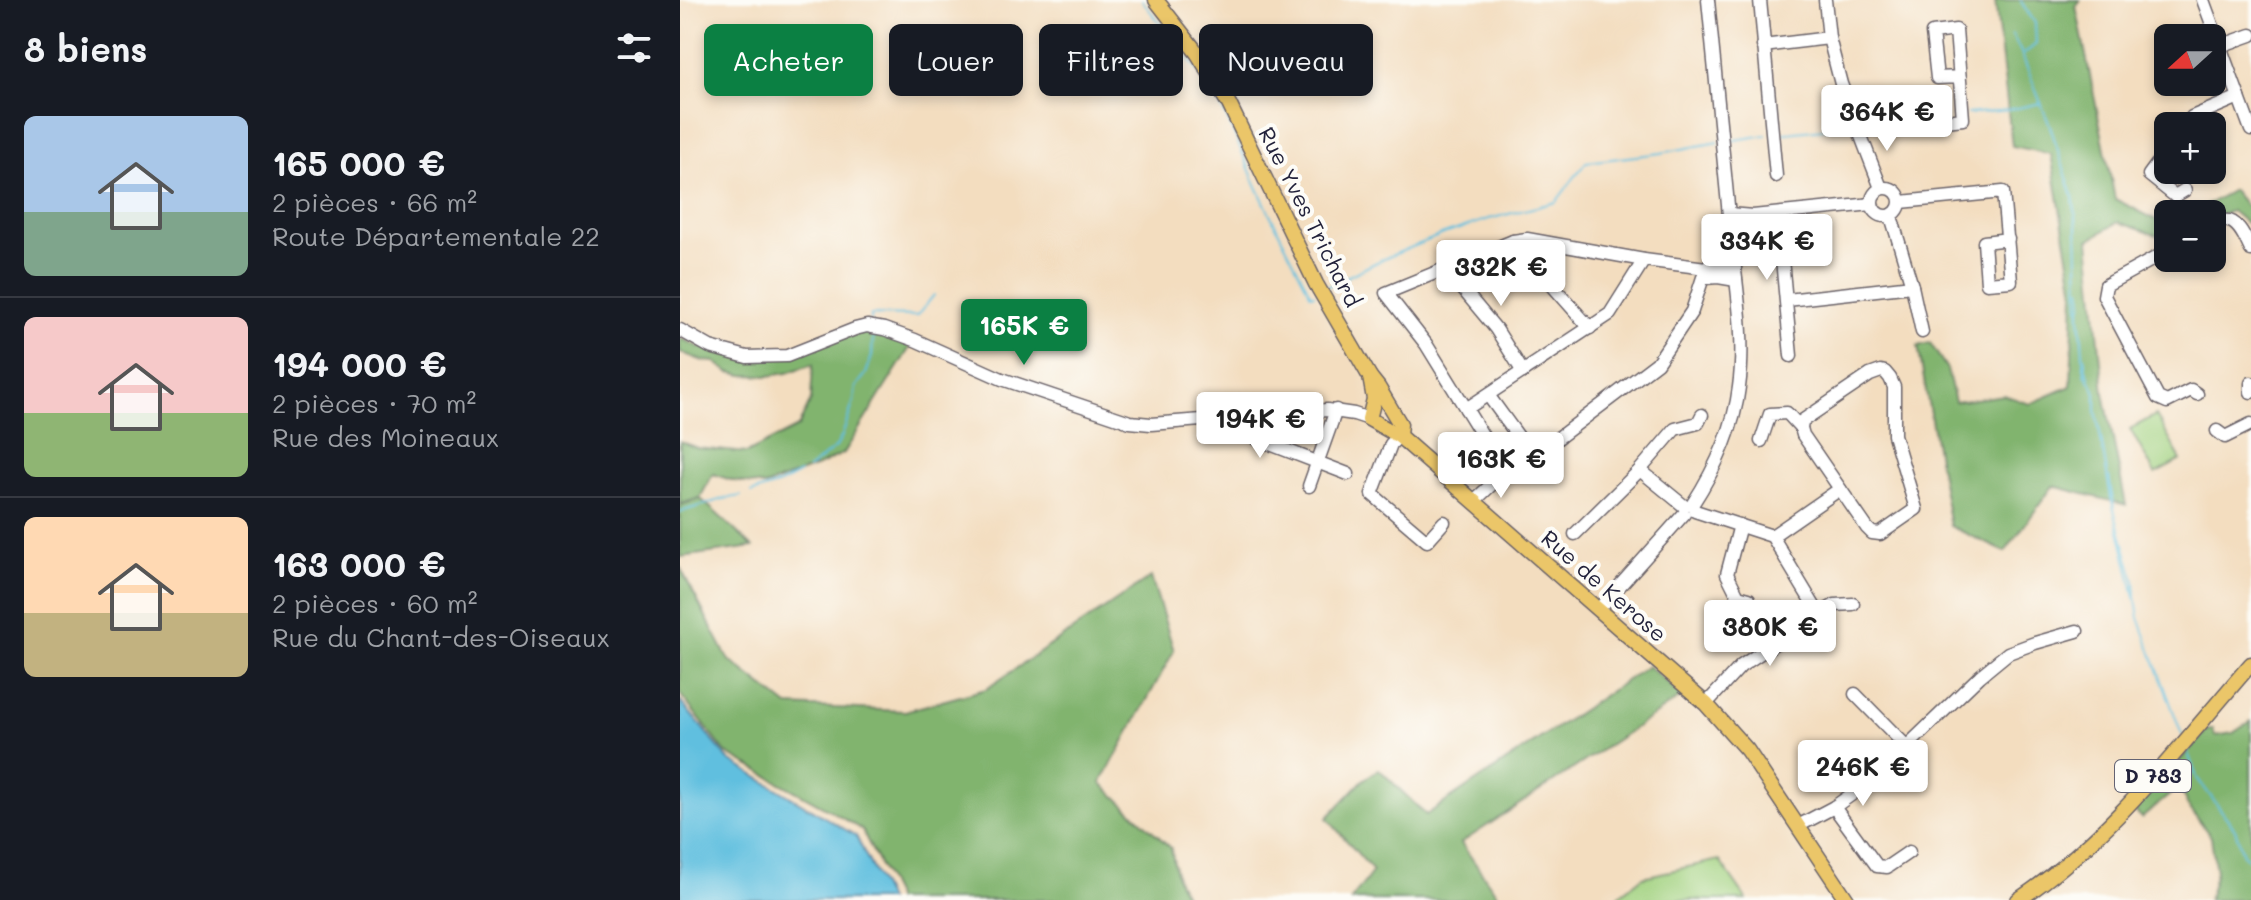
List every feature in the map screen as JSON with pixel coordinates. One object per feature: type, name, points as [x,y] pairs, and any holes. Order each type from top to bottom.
[{"type":"main road","name":"Rue Yves Trichard","points":[[1156,0],[1198,54],[1229,104],[1316,284],[1385,399]]},
{"type":"main road","points":[[1370,377],[1374,399],[1371,420]]},
{"type":"main road","points":[[1371,420],[1384,412],[1385,399]]},
{"type":"main road","points":[[1385,399],[1400,424],[1399,436]]},
{"type":"main road","name":"Rue de Kerose","points":[[1371,420],[1399,436],[1706,704],[1747,750],[1847,900]]},
{"type":"main road","name":"D 783","points":[[2018,900],[2067,864],[2103,830],[2251,664]]},
{"type":"street","points":[[1598,610],[1689,509],[1721,455],[1735,412],[1742,346],[1708,0]]},
{"type":"street","points":[[1760,0],[1776,176]]},
{"type":"street","points":[[1825,0],[1829,38],[1841,84],[1881,188]]},
{"type":"street","points":[[2203,0],[2212,24]]},
{"type":"street","points":[[2226,44],[2251,35]]},
{"type":"street","points":[[1763,46],[1829,38]]},
{"type":"street","points":[[2226,62],[2251,130]]},
{"type":"street","points":[[1859,131],[1963,119],[1960,77]]},
{"type":"street","points":[[2204,112],[2239,97]]},
{"type":"street","points":[[2160,184],[2175,196],[2185,190]]},
{"type":"street","points":[[1881,188],[1893,189],[1901,202],[1891,216],[1879,215],[1872,204],[1875,192],[1881,188]]},
{"type":"street","points":[[1901,202],[2003,192],[2008,239]]},
{"type":"street","points":[[1729,214],[1753,216],[1872,204]]},
{"type":"street","points":[[1891,216],[1922,332]]},
{"type":"street","points":[[2226,221],[2233,222],[2240,229],[2251,250]]},
{"type":"street","points":[[1505,472],[1426,344],[1386,293],[1513,241],[1527,239],[1706,273],[1735,274]]},
{"type":"street","points":[[1474,501],[1505,472],[1533,457],[1657,363],[1692,311],[1706,273],[1732,240]]},
{"type":"street","points":[[1513,241],[1590,328]]},
{"type":"street","points":[[2154,258],[2106,285],[2104,296],[2158,398],[2167,402],[2191,390],[2197,394]]},
{"type":"street","points":[[1782,259],[1791,356]]},
{"type":"street","points":[[1466,409],[1610,314],[1644,260]]},
{"type":"street","points":[[1446,269],[1496,329],[1523,372]]},
{"type":"street","points":[[1787,300],[1912,286]]},
{"type":"street","points":[[680,330],[710,347],[747,357],[787,356],[867,326],[896,332],[1002,379],[1130,422],[1151,424],[1336,410],[1371,420]]},
{"type":"street","points":[[1885,372],[1894,387],[1894,435],[1916,509],[1880,534],[1872,533],[1801,428],[1802,421],[1870,375],[1885,372]]},
{"type":"street","points":[[2251,383],[2251,392]]},
{"type":"street","points":[[1488,395],[1533,457]]},
{"type":"street","points":[[1309,486],[1336,410]]},
{"type":"street","points":[[1761,441],[1770,414],[1787,413],[1801,428]]},
{"type":"street","points":[[1251,415],[1257,439],[1348,474]]},
{"type":"street","points":[[1575,534],[1640,470],[1675,429],[1698,423],[1702,415]]},
{"type":"street","points":[[2217,431],[2225,437],[2251,424]]},
{"type":"street","points":[[1399,436],[1391,444],[1372,494],[1427,541],[1444,522]]},
{"type":"street","points":[[1640,470],[1689,509],[1772,536],[1819,614]]},
{"type":"street","points":[[1772,536],[1840,489]]},
{"type":"street","points":[[1740,525],[1727,574],[1738,596],[1749,599]]},
{"type":"street","points":[[1706,704],[1741,666],[1835,605],[1853,604]]},
{"type":"street","points":[[1798,826],[1834,807],[1872,780],[2008,653],[2077,631]]},
{"type":"street","points":[[1855,694],[1906,746]]},
{"type":"street","points":[[1834,807],[1877,866],[1887,867],[1909,852]]},
{"type":"green space","points":[[1995,0],[2081,0],[2076,6],[2115,199],[2154,219],[2154,234],[2118,222],[2089,240],[2104,393],[2126,505],[2053,486],[2005,552],[1950,526],[1918,346],[1930,343],[1947,369],[1955,402],[2004,395],[2030,404],[2071,386],[2074,292],[2051,154],[2012,146]]},
{"type":"green space","points":[[2233,190],[2251,212],[2251,227],[2232,211],[2226,213],[2226,200],[2216,200]]},
{"type":"green space","points":[[855,329],[888,335],[911,346],[844,453],[765,486],[713,474],[700,498],[680,504],[680,441],[697,448],[747,453],[798,427],[811,400],[813,364],[768,376],[743,375],[729,372],[715,362],[680,352],[680,338],[699,347],[753,362]]},
{"type":"green space","points":[[2156,415],[2181,460],[2155,474],[2130,429]]},
{"type":"green space","points":[[701,499],[753,547],[680,557],[680,505]]},
{"type":"green space","points":[[680,567],[728,659],[788,706],[905,711],[986,689],[1151,577],[1174,651],[1101,783],[1171,848],[1177,879],[1187,900],[895,900],[862,830],[726,753],[680,694]]},
{"type":"green space","points":[[1648,666],[1683,696],[1461,843],[1501,900],[1351,900],[1373,871],[1327,818],[1363,780],[1379,769],[1426,815]]},
{"type":"green space","points":[[2251,721],[2251,900],[2208,900],[2216,872],[2211,837],[2188,806],[2179,787],[2142,818],[2134,810],[2206,731],[2213,729],[2215,736],[2233,733]]},
{"type":"green space","points":[[1719,860],[1747,900],[1613,900],[1643,877]]},
{"type":"water","points":[[680,701],[729,760],[856,836],[888,900],[680,900]]},
{"type":"waterway","points":[[1142,0],[1214,94],[1281,237],[1311,295],[1314,294]]},
{"type":"waterway","points":[[2020,0],[2035,23],[2036,44],[2023,55]]},
{"type":"waterway","points":[[2012,35],[2050,126],[2073,196],[2086,376],[2096,393],[2096,410],[2111,497],[2139,618],[2182,735]]},
{"type":"waterway","points":[[1967,114],[2041,103]]},
{"type":"waterway","points":[[1776,134],[1853,126]]},
{"type":"waterway","points":[[1729,141],[1766,135]]},
{"type":"waterway","points":[[1326,287],[1441,235],[1556,202],[1586,162],[1718,142]]},
{"type":"waterway","points":[[2080,312],[2083,301],[2081,289]]},
{"type":"waterway","points":[[871,320],[871,315],[917,316],[934,295]]},
{"type":"waterway","points":[[808,469],[836,447],[842,436],[856,387],[866,374],[872,356],[873,334]]},
{"type":"waterway","points":[[2084,357],[2090,378]]},
{"type":"waterway","points":[[751,493],[780,484],[800,473]]},
{"type":"waterway","points":[[2109,477],[2114,510]]},
{"type":"waterway","points":[[680,512],[741,496]]},
{"type":"waterway","points":[[2119,527],[2135,581],[2136,598]]},
{"type":"waterway","points":[[2186,748],[2197,778],[2235,829],[2243,854],[2251,861]]}]
